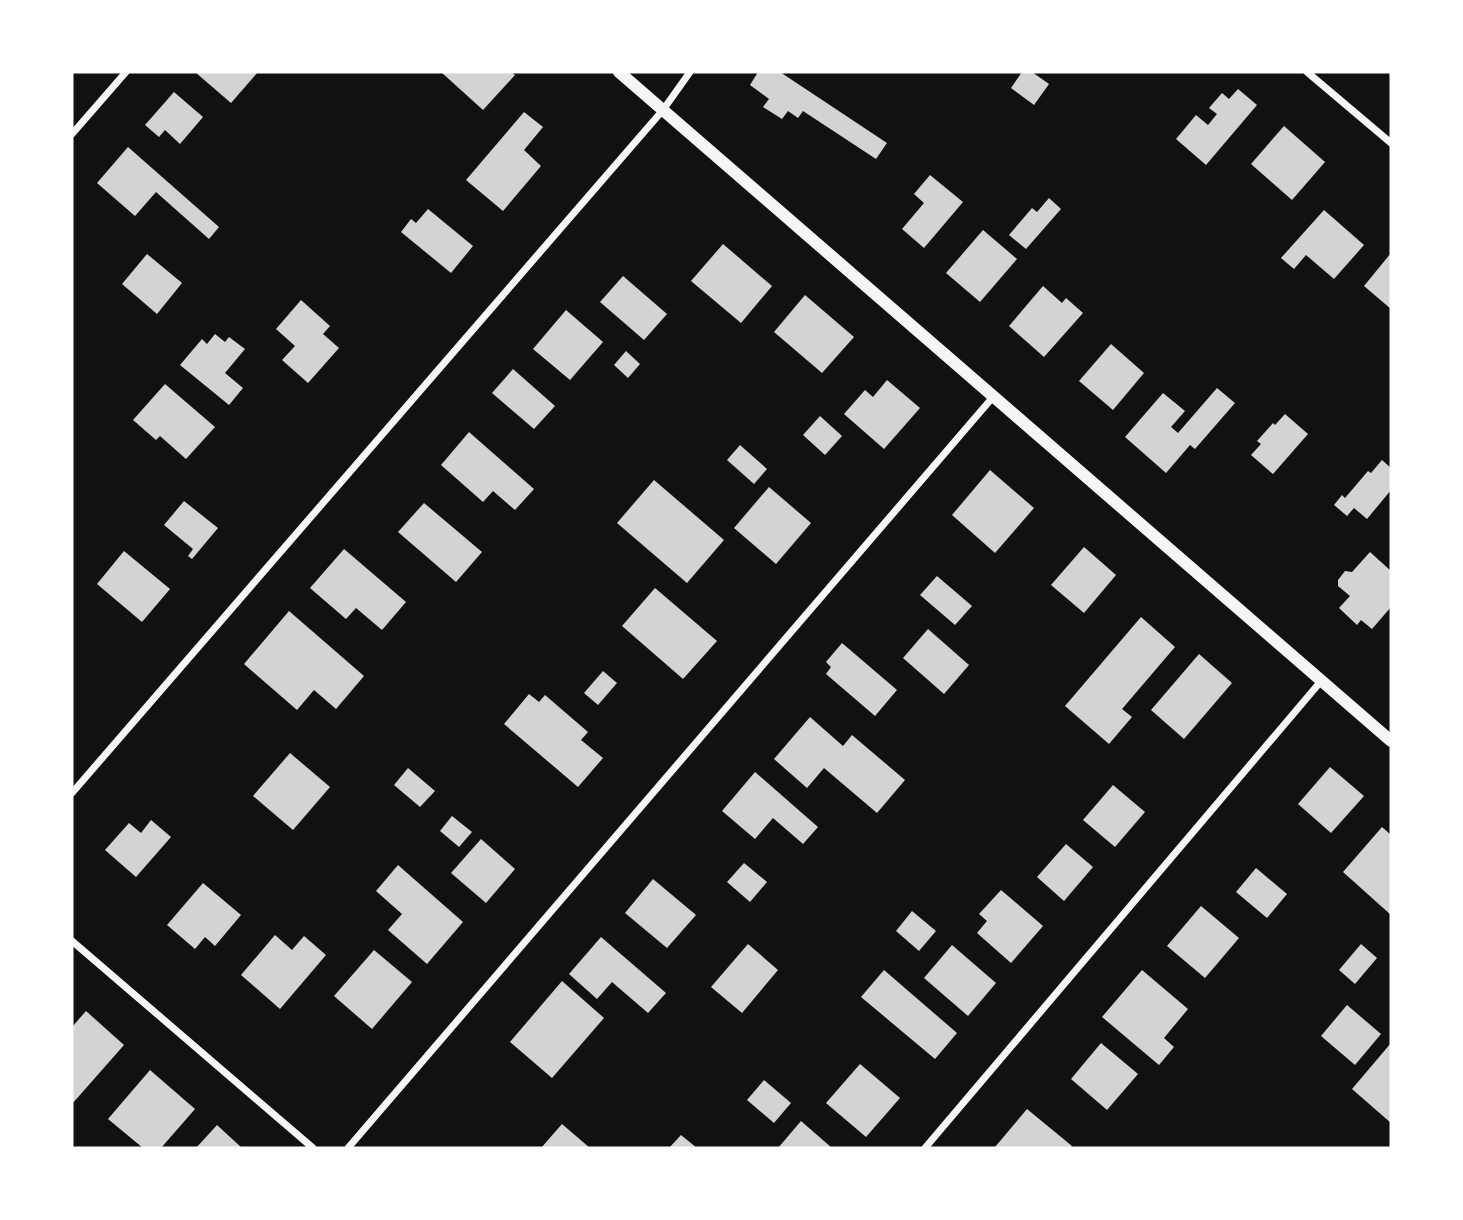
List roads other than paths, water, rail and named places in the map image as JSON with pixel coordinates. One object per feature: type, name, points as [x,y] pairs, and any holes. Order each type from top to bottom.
[{"type":"street","points":[[72,134],[125,72]]},
{"type":"street","points":[[619,72],[1391,741]]},
{"type":"street","points":[[72,793],[663,110],[690,72]]},
{"type":"street","points":[[1307,72],[1391,143]]},
{"type":"street","points":[[348,1148],[993,397]]},
{"type":"street","points":[[925,1148],[1322,680]]},
{"type":"street","points":[[72,941],[313,1148]]}]
